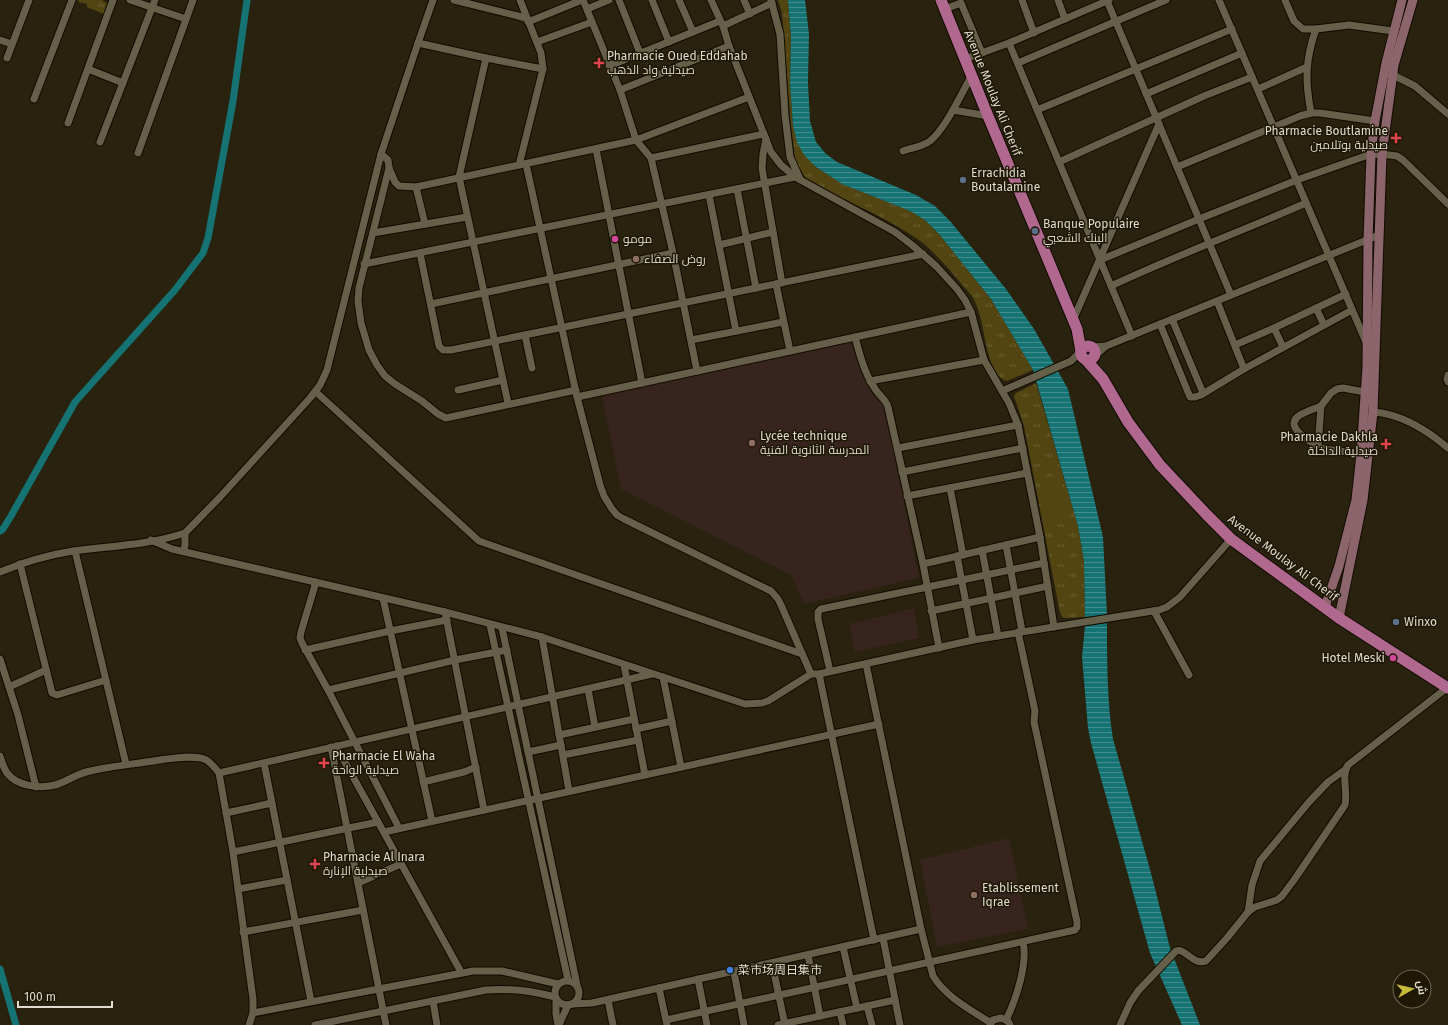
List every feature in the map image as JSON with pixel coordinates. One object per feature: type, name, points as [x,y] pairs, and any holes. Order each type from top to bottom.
[{"type":"main road","name":"Avenue Moulay Ali Cherif","points":[[943,4],[1075,325],[1089,354],[1128,422],[1160,466],[1231,538],[1339,618],[1448,688]]},
{"type":"street","points":[[7,58],[29,0]]},
{"type":"street","points":[[34,99],[72,0]]},
{"type":"street","points":[[68,123],[112,0]]},
{"type":"street","points":[[130,0],[186,19]]},
{"type":"street","points":[[100,142],[155,0]]},
{"type":"street","points":[[138,153],[193,0]]},
{"type":"street","points":[[0,572],[43,557],[75,551],[113,547],[166,538],[185,533],[316,392],[327,370],[381,154],[433,0]]},
{"type":"street","points":[[454,0],[527,20],[583,0],[588,9],[609,66],[620,90],[636,140],[651,158],[673,253],[697,371]]},
{"type":"street","points":[[520,0],[541,53],[543,69],[522,165],[540,229],[576,393],[600,484],[608,504],[617,515],[771,591],[781,605],[811,674]]},
{"type":"street","points":[[588,9],[609,0]]},
{"type":"street","points":[[620,0],[640,53]]},
{"type":"street","points":[[652,0],[669,42]]},
{"type":"street","points":[[679,0],[693,32]]},
{"type":"street","points":[[710,0],[721,24],[771,152],[781,164],[798,178],[895,232],[912,244],[936,266],[957,289],[971,312],[984,360],[1002,391],[1018,425],[1040,537],[1054,627]]},
{"type":"street","points":[[744,0],[750,14]]},
{"type":"street","points":[[1022,0],[1034,33]]},
{"type":"street","points":[[1058,0],[1065,20]]},
{"type":"street","points":[[1018,63],[1166,0]]},
{"type":"street","points":[[1219,0],[1367,344]]},
{"type":"street","points":[[1285,0],[1289,13],[1299,27],[1310,30],[1349,25],[1393,31]]},
{"type":"street","points":[[1325,607],[1339,566],[1354,505],[1365,392],[1371,154],[1375,121],[1393,31],[1402,0]]},
{"type":"street","points":[[1339,618],[1364,500],[1373,412],[1382,154],[1393,74],[1413,0]]},
{"type":"street","points":[[943,4],[960,1],[982,53]]},
{"type":"street","points":[[965,60],[1034,33],[1108,1],[1115,22],[1231,295]]},
{"type":"street","points":[[609,66],[693,32],[750,14],[771,2],[780,34],[785,115],[790,157],[798,178]]},
{"type":"street","points":[[537,42],[592,22]]},
{"type":"street","points":[[1037,110],[1232,29]]},
{"type":"street","points":[[1311,113],[1307,90],[1307,67],[1310,48],[1316,29]]},
{"type":"street","points":[[0,40],[12,44]]},
{"type":"street","points":[[418,42],[486,58],[543,69]]},
{"type":"street","points":[[1009,43],[1132,336]]},
{"type":"street","points":[[620,90],[729,46]]},
{"type":"street","points":[[1146,94],[1242,53]]},
{"type":"street","points":[[486,58],[459,177],[508,404]]},
{"type":"street","points":[[1258,89],[1307,67]]},
{"type":"street","points":[[88,69],[123,83]]},
{"type":"street","points":[[1393,74],[1415,86],[1448,114]]},
{"type":"street","points":[[903,150],[921,146],[929,142],[939,131],[953,110],[972,75]]},
{"type":"street","points":[[1059,162],[1158,121],[1204,96],[1252,77]]},
{"type":"street","points":[[381,154],[388,160],[389,168],[395,182],[399,186],[416,187],[636,140],[749,97]]},
{"type":"street","points":[[953,110],[988,116]]},
{"type":"street","points":[[1177,167],[1274,126],[1311,113],[1320,112],[1375,121]]},
{"type":"street","points":[[1075,325],[1100,259],[1158,121]]},
{"type":"street","points":[[651,158],[765,137]]},
{"type":"street","points":[[765,137],[762,168],[773,232],[783,322],[790,351]]},
{"type":"street","points":[[596,149],[642,383]]},
{"type":"street","points":[[1100,259],[1297,180],[1371,154],[1397,156],[1448,204]]},
{"type":"street","points":[[389,168],[359,288],[358,300],[361,323],[369,350],[385,376],[438,414],[446,418],[508,404],[642,383],[971,312]]},
{"type":"street","points":[[364,264],[798,178]]},
{"type":"street","points":[[416,187],[425,224]]},
{"type":"street","points":[[737,189],[756,288]]},
{"type":"street","points":[[709,195],[736,331]]},
{"type":"street","points":[[1111,286],[1158,264],[1306,203]]},
{"type":"street","points":[[373,234],[468,217]]},
{"type":"street","points":[[719,244],[773,232]]},
{"type":"street","points":[[1002,391],[1106,346],[1379,235]]},
{"type":"street","points":[[420,253],[441,349],[451,350],[923,254]]},
{"type":"street","points":[[431,304],[673,253]]},
{"type":"street","points":[[1235,345],[1346,294]]},
{"type":"street","points":[[1217,301],[1244,368]]},
{"type":"street","points":[[1316,308],[1324,325]]},
{"type":"street","points":[[1160,324],[1190,397],[1196,398],[1244,368],[1352,310]]},
{"type":"street","points":[[1172,319],[1203,393]]},
{"type":"street","points":[[691,340],[783,322]]},
{"type":"street","points":[[1274,328],[1283,347]]},
{"type":"street","points":[[525,335],[532,368]]},
{"type":"street","points":[[855,337],[863,365],[870,381],[887,404],[898,448],[939,648]]},
{"type":"street","points":[[870,381],[984,360]]},
{"type":"street","points":[[1178,368],[1190,362]]},
{"type":"street","points":[[1448,375],[1448,382]]},
{"type":"street","points":[[458,390],[503,380]]},
{"type":"street","points":[[1360,454],[1318,447],[1298,433],[1295,424],[1296,419],[1299,416],[1321,406],[1331,393],[1337,389],[1348,388],[1365,392]]},
{"type":"street","points":[[316,392],[479,541],[802,654]]},
{"type":"street","points":[[1318,447],[1321,406]]},
{"type":"street","points":[[1373,412],[1383,413],[1402,419],[1421,428],[1448,448]]},
{"type":"street","points":[[898,448],[1018,425]]},
{"type":"street","points":[[902,472],[1023,448]]},
{"type":"street","points":[[907,496],[1027,473]]},
{"type":"street","points":[[950,488],[960,555],[962,580],[973,640]]},
{"type":"street","points":[[184,550],[185,533]]},
{"type":"street","points":[[922,564],[1040,537]]},
{"type":"street","points":[[150,540],[172,549],[184,550],[445,612],[490,625],[542,637],[745,704],[750,704],[762,703],[811,674],[819,674],[973,640],[1154,611],[1167,606],[1180,598],[1231,538]]},
{"type":"street","points":[[659,988],[667,1023],[704,1012],[778,995],[1072,932],[1076,928],[1077,924],[1034,722],[1035,711],[1006,545]]},
{"type":"street","points":[[982,550],[998,636]]},
{"type":"street","points":[[75,551],[126,764]]},
{"type":"street","points":[[830,671],[818,619],[819,610],[1044,563]]},
{"type":"street","points":[[20,564],[52,693],[55,695],[106,680]]},
{"type":"street","points":[[316,582],[300,638],[304,650],[328,690],[399,828]]},
{"type":"street","points":[[931,610],[1048,586]]},
{"type":"street","points":[[383,598],[432,821]]},
{"type":"street","points":[[1154,611],[1189,675]]},
{"type":"street","points":[[445,612],[484,810]]},
{"type":"street","points":[[304,650],[447,620]]},
{"type":"street","points":[[490,625],[568,980]]},
{"type":"street","points":[[502,628],[579,995],[575,1002],[570,1004],[558,1025]]},
{"type":"street","points":[[542,637],[569,791]]},
{"type":"street","points":[[328,690],[455,660],[507,650]]},
{"type":"street","points":[[0,659],[16,708],[36,786]]},
{"type":"street","points":[[866,664],[933,976],[943,988],[990,1024],[997,1018],[1001,1018],[1008,1022],[1024,960],[1023,942]]},
{"type":"street","points":[[624,665],[645,775]]},
{"type":"street","points":[[9,687],[46,670]]},
{"type":"street","points":[[219,773],[654,674]]},
{"type":"street","points":[[819,674],[874,940]]},
{"type":"street","points":[[663,677],[681,767]]},
{"type":"street","points":[[1248,912],[1252,885],[1260,861],[1309,802],[1328,782],[1346,769],[1350,763],[1448,688]]},
{"type":"street","points":[[588,689],[595,727]]},
{"type":"street","points":[[559,735],[634,719]]},
{"type":"street","points":[[636,729],[672,721]]},
{"type":"street","points":[[384,832],[879,724]]},
{"type":"street","points":[[563,756],[638,740]]},
{"type":"street","points":[[528,752],[561,745]]},
{"type":"street","points":[[334,747],[384,832],[461,972]]},
{"type":"street","points":[[334,747],[347,829],[386,1025]]},
{"type":"street","points":[[0,756],[3,766],[11,777],[16,781],[36,786],[54,785],[84,773],[126,764],[196,757],[204,759],[210,763],[219,773],[233,852],[253,999],[253,1013],[249,1025]]},
{"type":"street","points":[[264,763],[311,1001]]},
{"type":"street","points":[[423,782],[464,772],[476,767]]},
{"type":"street","points":[[1120,1025],[1130,1003],[1138,991],[1176,951],[1181,950],[1199,962],[1206,961],[1248,912],[1255,907],[1277,900],[1282,896],[1303,868],[1345,805],[1346,769]]},
{"type":"street","points":[[226,813],[272,804]]},
{"type":"street","points":[[233,852],[378,822]]},
{"type":"street","points":[[358,883],[401,864]]},
{"type":"street","points":[[238,889],[287,880]]},
{"type":"street","points":[[243,932],[363,910]]},
{"type":"street","points":[[317,1025],[494,990],[526,991],[555,998],[562,1004],[592,1003],[922,929]]},
{"type":"street","points":[[883,938],[900,1025]]},
{"type":"street","points":[[843,947],[857,1008]]},
{"type":"street","points":[[808,955],[820,1016]]},
{"type":"street","points":[[772,963],[782,1025],[813,1021],[820,1016],[895,1000]]},
{"type":"street","points":[[253,1013],[461,972],[494,970],[558,984],[568,980],[576,985]]},
{"type":"street","points":[[734,972],[744,1025]]},
{"type":"street","points":[[698,979],[707,1025]]},
{"type":"street","points":[[558,984],[554,990],[558,1025]]},
{"type":"street","points":[[579,995],[592,1003]]},
{"type":"street","points":[[608,1000],[613,1025]]},
{"type":"street","points":[[433,1001],[438,1025]]},
{"type":"street","points":[[868,1006],[872,1025]]},
{"type":"street","points":[[840,1012],[843,1025]]},
{"type":"shaded area","name":"Lycée technique المدرسة الثانوية الفنية","points":[[849,339],[873,395],[883,397],[919,578],[804,604],[791,575],[621,489],[600,387]]},
{"type":"shaded area","points":[[914,608],[919,638],[855,652],[849,624]]},
{"type":"shaded area","name":"Etablissement Iqrae","points":[[1009,838],[1028,929],[937,947],[920,860]]},
{"type":"green space","points":[[79,0],[103,0],[107,3],[104,14],[87,7],[87,4],[78,2]]},
{"type":"green space","points":[[778,0],[788,0],[791,37],[790,83],[793,126],[816,167],[842,184],[910,211],[925,220],[939,234],[991,299],[1033,370],[1007,381],[1001,378],[991,363],[975,301],[940,259],[919,240],[893,223],[808,181],[797,166],[791,127],[782,13]]},
{"type":"green space","points":[[1036,383],[1078,526],[1084,561],[1085,617],[1065,618],[1062,617],[1060,613],[1024,426],[1014,396],[1016,393]]},
{"type":"green space","points":[[1061,478],[1068,518],[1047,522],[1040,482]]},
{"type":"water","points":[[788,0],[805,0],[809,34],[808,83],[810,121],[816,142],[825,153],[837,162],[916,195],[935,206],[950,221],[1006,289],[1034,329],[1068,389],[1103,537],[1107,615],[1085,617],[1084,561],[1078,526],[1033,370],[991,299],[939,234],[925,220],[910,211],[842,184],[816,167],[804,155],[797,142],[793,126],[790,83],[791,37]]},
{"type":"water","points":[[1107,623],[1108,696],[1113,739],[1151,873],[1170,948],[1200,1025],[1182,1025],[1150,953],[1091,743],[1088,728],[1082,657],[1085,626]]},
{"type":"waterway","points":[[0,531],[3,529],[11,516],[75,402],[175,290],[203,253],[208,238],[233,101],[247,0]]},
{"type":"waterway","points":[[0,969],[16,1025]]},
{"type":"place","name":"Pharmacie Oued Eddahab صيدلية واد الذهب","points":[[599,63]]},
{"type":"place","name":"Pharmacie Boutlamine صيدلية بوتلامين","points":[[1396,138]]},
{"type":"place","name":"Errachidia Boutalamine","points":[[963,180]]},
{"type":"place","name":"Banque Populaire البنك الشعبي","points":[[1035,231]]},
{"type":"place","name":"مومو","points":[[615,239]]},
{"type":"place","name":"روض الصفاء","points":[[636,259]]},
{"type":"place","name":"Lycée technique المدرسة الثانوية الفنية","points":[[752,443]]},
{"type":"place","name":"Pharmacie Dakhla صيدلية الداخلة","points":[[1386,444]]},
{"type":"place","name":"Winxo","points":[[1396,622]]},
{"type":"place","name":"Hotel Meski","points":[[1393,658]]},
{"type":"place","name":"Pharmacie El Waha صيدلية الواحة","points":[[324,763]]},
{"type":"place","name":"Pharmacie Al Inara صيدلية الإنارة","points":[[315,864]]},
{"type":"place","name":"Etablissement Iqrae","points":[[974,895]]},
{"type":"place","name":"菜市场周日集市","points":[[730,970]]}]
